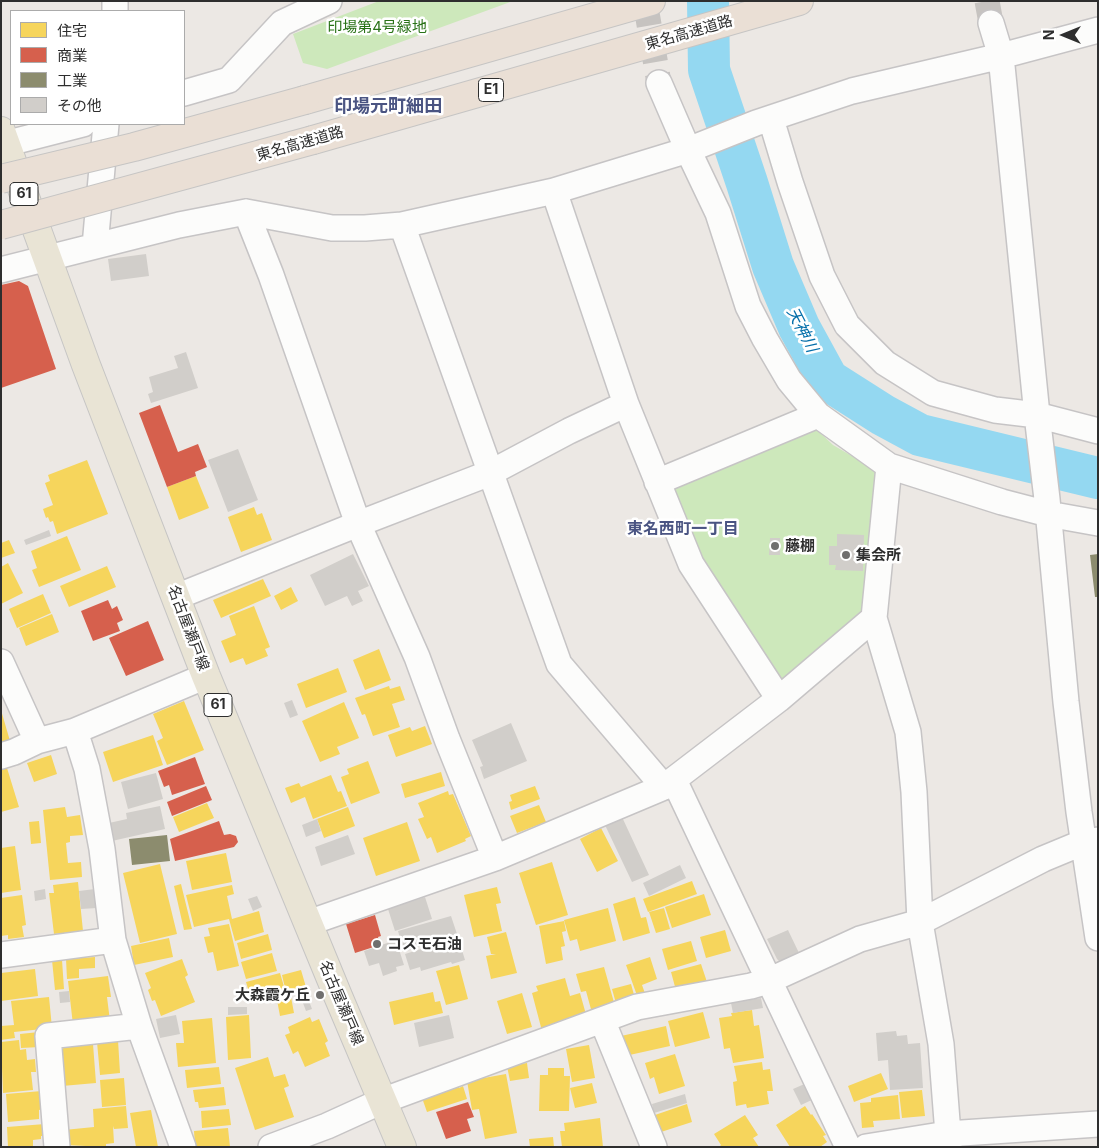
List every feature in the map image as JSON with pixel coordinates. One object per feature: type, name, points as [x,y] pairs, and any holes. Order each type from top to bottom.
[{"type":"highway","points":[[1,179],[134,147],[651,1]]},
{"type":"highway","name":"東名高速道路","points":[[1,225],[314,140],[799,1]]},
{"type":"main road","name":"名古屋瀬戸線","points":[[3,140],[46,258],[206,676],[402,1147]]},
{"type":"street","points":[[185,93],[229,80],[282,23],[329,1]]},
{"type":"street","points":[[991,23],[1000,56],[1048,506],[1066,702],[1091,841],[1098,938]]},
{"type":"street","points":[[1,270],[179,225],[246,212],[332,228],[402,225],[554,191],[693,149],[763,121],[852,91],[1000,56],[1098,30]]},
{"type":"street","points":[[659,83],[693,149],[718,213],[748,306],[764,339],[789,380],[818,415],[889,466],[1002,502],[1048,506],[1098,523]]},
{"type":"street","points":[[763,121],[790,182],[822,276],[848,325],[885,363],[933,393],[995,410],[1037,415],[1098,431]]},
{"type":"street","points":[[3,140],[78,125]]},
{"type":"street","points":[[95,246],[106,125]]},
{"type":"street","points":[[554,191],[626,404],[691,564],[779,699]]},
{"type":"street","points":[[246,212],[271,275],[358,524],[416,657],[495,858]]},
{"type":"street","points":[[402,225],[559,664],[669,783],[848,1147]]},
{"type":"street","points":[[176,597],[490,473],[569,430],[626,404]]},
{"type":"street","points":[[657,482],[818,415]]},
{"type":"street","points":[[889,466],[874,618],[908,732],[914,792],[920,922],[941,1044],[948,1141]]},
{"type":"street","points":[[308,923],[495,858],[669,783],[779,699],[874,618]]},
{"type":"street","points":[[1,662],[37,741]]},
{"type":"street","points":[[1,756],[37,741],[75,731],[206,676]]},
{"type":"street","points":[[75,731],[87,769],[102,849],[113,940],[139,1026],[183,1147]]},
{"type":"street","points":[[271,1147],[327,1126],[382,1101],[637,1006],[751,986],[768,981],[860,939],[920,922],[1043,859],[1091,841]]},
{"type":"street","points":[[1,956],[113,940]]},
{"type":"street","points":[[602,1020],[654,1147]]},
{"type":"street","points":[[57,1147],[48,1036],[139,1026]]},
{"type":"street","points":[[866,1147],[948,1141],[1098,1124]]},
{"type":"green space","name":"印場第4号緑地","points":[[379,1],[513,1],[327,69],[303,63],[293,34]]},
{"type":"green space","points":[[813,426],[833,445],[875,471],[864,616],[780,683],[690,542],[673,492],[673,485]]},
{"type":"building: 住宅","points":[[87,460],[108,514],[57,534],[53,521],[50,522],[48,517],[46,518],[43,509],[53,505],[45,483],[50,481],[48,475]]},
{"type":"building: 住宅","points":[[196,476],[209,508],[179,520],[167,487]]},
{"type":"building: 住宅","points":[[254,507],[257,515],[262,513],[272,540],[241,552],[228,517]]},
{"type":"building: 住宅","points":[[67,536],[81,570],[39,587],[32,570],[37,568],[31,551]]},
{"type":"building: 住宅","points":[[9,540],[15,553],[1,558],[1,543]]},
{"type":"building: 住宅","points":[[8,563],[23,593],[1,604],[1,567]]},
{"type":"building: 住宅","points":[[107,566],[116,587],[69,607],[60,586]]},
{"type":"building: 住宅","points":[[263,579],[271,596],[221,618],[213,600]]},
{"type":"building: 住宅","points":[[291,587],[298,601],[281,610],[274,596]]},
{"type":"building: 住宅","points":[[43,594],[51,613],[17,628],[9,609]]},
{"type":"building: 住宅","points":[[254,606],[270,647],[265,649],[268,656],[246,665],[243,658],[230,663],[221,641],[236,635],[229,616]]},
{"type":"building: 住宅","points":[[52,614],[59,632],[26,646],[19,628]]},
{"type":"building: 住宅","points":[[379,649],[391,680],[365,690],[353,660]]},
{"type":"building: 住宅","points":[[338,668],[347,692],[306,708],[297,684]]},
{"type":"building: 住宅","points":[[389,686],[390,689],[400,686],[405,700],[392,704],[400,727],[373,736],[365,714],[362,715],[355,698]]},
{"type":"building: 住宅","points":[[184,701],[204,750],[167,765],[157,741],[163,738],[153,714]]},
{"type":"building: 住宅","points":[[344,702],[359,738],[337,747],[340,754],[320,762],[302,721]]},
{"type":"building: 住宅","points":[[1,710],[10,741],[1,743]]},
{"type":"building: 住宅","points":[[425,726],[432,744],[396,757],[388,735],[410,727],[412,731]]},
{"type":"building: 住宅","points":[[153,735],[163,765],[113,782],[103,752]]},
{"type":"building: 住宅","points":[[51,755],[57,774],[34,782],[27,763]]},
{"type":"building: 住宅","points":[[368,761],[380,793],[351,804],[341,777],[349,774],[347,769]]},
{"type":"building: 住宅","points":[[7,768],[19,807],[1,812],[1,770]]},
{"type":"building: 住宅","points":[[441,772],[445,786],[405,798],[401,784]]},
{"type":"building: 住宅","points":[[331,775],[338,792],[341,791],[347,806],[313,819],[305,797],[291,803],[285,788],[299,783],[301,787]]},
{"type":"building: 住宅","points":[[535,786],[540,799],[511,810],[509,802],[512,801],[510,795]]},
{"type":"building: 住宅","points":[[448,791],[449,795],[453,794],[471,836],[465,839],[466,841],[437,853],[431,837],[427,839],[418,819],[424,817],[418,803]]},
{"type":"building: 住宅","points":[[207,803],[214,818],[179,832],[173,817]]},
{"type":"building: 住宅","points":[[539,805],[546,822],[517,833],[510,816]]},
{"type":"building: 住宅","points":[[65,807],[67,817],[80,815],[83,835],[70,836],[70,842],[66,843],[68,863],[81,862],[82,877],[50,880],[43,810]]},
{"type":"building: 住宅","points":[[348,807],[355,826],[324,838],[317,819]]},
{"type":"building: 住宅","points":[[39,821],[41,843],[31,844],[29,822]]},
{"type":"building: 住宅","points":[[407,822],[420,861],[376,876],[363,838]]},
{"type":"building: 住宅","points":[[601,828],[618,861],[597,872],[580,839]]},
{"type":"building: 住宅","points":[[15,846],[21,890],[1,893],[1,848]]},
{"type":"building: 住宅","points":[[226,853],[232,882],[192,890],[186,861]]},
{"type":"building: 住宅","points":[[552,862],[568,915],[536,925],[519,873]]},
{"type":"building: 住宅","points":[[160,864],[177,934],[140,943],[123,873]]},
{"type":"building: 住宅","points":[[692,881],[697,894],[648,912],[643,899]]},
{"type":"building: 住宅","points":[[78,882],[83,931],[54,934],[49,893],[54,893],[53,885]]},
{"type":"building: 住宅","points":[[181,884],[192,929],[184,930],[174,886]]},
{"type":"building: 住宅","points":[[232,885],[234,894],[227,896],[232,919],[259,911],[264,932],[235,941],[229,919],[194,927],[186,895]]},
{"type":"building: 住宅","points":[[497,887],[501,903],[496,904],[502,931],[474,937],[464,895]]},
{"type":"building: 住宅","points":[[704,894],[711,915],[672,928],[665,907]]},
{"type":"building: 住宅","points":[[22,895],[26,925],[22,926],[24,937],[8,939],[8,935],[1,936],[1,898]]},
{"type":"building: 住宅","points":[[635,897],[641,918],[646,917],[650,933],[623,941],[613,904]]},
{"type":"building: 住宅","points":[[608,908],[616,941],[580,951],[577,939],[570,941],[564,920]]},
{"type":"building: 住宅","points":[[664,908],[670,929],[656,933],[649,912]]},
{"type":"building: 住宅","points":[[564,921],[566,931],[562,932],[565,946],[561,947],[563,960],[546,964],[539,926]]},
{"type":"building: 住宅","points":[[229,924],[239,966],[217,971],[213,952],[208,953],[204,937],[210,936],[208,928]]},
{"type":"building: 住宅","points":[[725,930],[731,951],[706,958],[700,937]]},
{"type":"building: 住宅","points":[[506,932],[517,973],[491,979],[486,956],[496,954],[491,954],[487,937]]},
{"type":"building: 住宅","points":[[268,934],[272,950],[241,959],[237,943]]},
{"type":"building: 住宅","points":[[169,938],[173,957],[134,965],[131,946]]},
{"type":"building: 住宅","points":[[691,941],[697,961],[668,970],[662,949]]},
{"type":"building: 住宅","points":[[272,953],[277,971],[246,979],[241,962]]},
{"type":"building: 住宅","points":[[95,957],[95,968],[79,969],[79,978],[67,979],[66,959]]},
{"type":"building: 住宅","points":[[650,957],[657,979],[642,985],[647,999],[639,1001],[626,965]]},
{"type":"building: 住宅","points":[[182,959],[188,975],[185,977],[195,1002],[161,1016],[155,1000],[152,1001],[148,990],[151,988],[145,973]]},
{"type":"building: 住宅","points":[[52,960],[62,960],[64,989],[55,990]]},
{"type":"building: 住宅","points":[[701,964],[708,985],[677,994],[671,972]]},
{"type":"building: 住宅","points":[[459,965],[468,999],[446,1005],[436,971]]},
{"type":"building: 住宅","points":[[604,967],[615,1006],[592,1013],[586,991],[581,992],[576,974]]},
{"type":"building: 住宅","points":[[35,969],[38,996],[1,1001],[1,973]]},
{"type":"building: 住宅","points":[[301,970],[306,987],[286,992],[282,975]]},
{"type":"building: 住宅","points":[[280,973],[285,990],[251,999],[246,982]]},
{"type":"building: 住宅","points":[[108,976],[111,997],[107,997],[110,1021],[73,1025],[68,981]]},
{"type":"building: 住宅","points":[[565,978],[570,996],[580,993],[587,1018],[542,1031],[532,993],[538,991],[536,986]]},
{"type":"building: 住宅","points":[[631,984],[636,1002],[617,1007],[612,989]]},
{"type":"building: 住宅","points":[[433,992],[435,1002],[440,1001],[443,1013],[394,1025],[389,1002]]},
{"type":"building: 住宅","points":[[522,993],[532,1027],[507,1034],[497,1001]]},
{"type":"building: 住宅","points":[[49,997],[52,1028],[14,1032],[15,1038],[1,1040],[1,1026],[14,1025],[11,1001]]},
{"type":"building: 住宅","points":[[291,997],[294,1013],[280,1016],[277,1000]]},
{"type":"building: 住宅","points":[[752,1010],[754,1026],[759,1025],[764,1058],[733,1063],[730,1048],[724,1049],[719,1018],[732,1016],[731,1013]]},
{"type":"building: 住宅","points":[[703,1012],[710,1038],[675,1047],[668,1021]]},
{"type":"building: 住宅","points":[[249,1015],[251,1058],[228,1060],[226,1017]]},
{"type":"building: 住宅","points":[[310,1017],[312,1022],[319,1019],[328,1041],[325,1043],[330,1056],[305,1067],[298,1051],[293,1054],[285,1035],[290,1033],[288,1027]]},
{"type":"building: 住宅","points":[[212,1018],[216,1063],[178,1067],[176,1043],[184,1043],[182,1021]]},
{"type":"building: 住宅","points":[[666,1026],[670,1046],[625,1056],[621,1036]]},
{"type":"building: 住宅","points":[[39,1032],[40,1047],[21,1048],[20,1034]]},
{"type":"building: 住宅","points":[[19,1040],[20,1050],[26,1049],[27,1060],[35,1059],[36,1072],[31,1072],[33,1090],[3,1093],[1,1042]]},
{"type":"building: 住宅","points":[[118,1040],[120,1073],[100,1075],[97,1042]]},
{"type":"building: 住宅","points":[[93,1044],[96,1083],[62,1086],[58,1055],[65,1046]]},
{"type":"building: 住宅","points":[[589,1045],[595,1078],[572,1082],[566,1049]]},
{"type":"building: 住宅","points":[[675,1054],[685,1086],[659,1094],[654,1077],[650,1079],[645,1063]]},
{"type":"building: 住宅","points":[[268,1057],[274,1077],[285,1074],[289,1086],[284,1088],[294,1117],[255,1130],[235,1068]]},
{"type":"building: 住宅","points":[[762,1062],[763,1070],[770,1069],[773,1091],[767,1091],[769,1104],[747,1108],[746,1104],[736,1106],[733,1082],[737,1081],[734,1066]]},
{"type":"building: 住宅","points":[[527,1063],[529,1078],[510,1081],[507,1066]]},
{"type":"building: 住宅","points":[[219,1067],[221,1084],[187,1088],[185,1070]]},
{"type":"building: 住宅","points":[[548,1068],[564,1068],[564,1076],[570,1076],[569,1111],[539,1111],[540,1075],[548,1075]]},
{"type":"building: 住宅","points":[[881,1073],[888,1089],[854,1102],[848,1086]]},
{"type":"building: 住宅","points":[[506,1074],[517,1133],[485,1139],[479,1109],[472,1110],[467,1081]]},
{"type":"building: 住宅","points":[[124,1078],[126,1105],[102,1107],[100,1080]]},
{"type":"building: 住宅","points":[[457,1083],[459,1088],[463,1086],[467,1099],[427,1112],[421,1095]]},
{"type":"building: 住宅","points":[[592,1083],[597,1103],[575,1108],[570,1088]]},
{"type":"building: 住宅","points":[[224,1087],[226,1105],[199,1108],[198,1102],[195,1102],[193,1090]]},
{"type":"building: 住宅","points":[[922,1090],[925,1116],[902,1118],[899,1092]]},
{"type":"building: 住宅","points":[[42,1091],[44,1109],[39,1110],[39,1119],[8,1122],[6,1094]]},
{"type":"building: 住宅","points":[[898,1095],[900,1119],[873,1121],[874,1127],[862,1128],[860,1103],[871,1102],[871,1098]]},
{"type":"building: 住宅","points":[[687,1104],[692,1122],[661,1132],[655,1115]]},
{"type":"building: 住宅","points":[[126,1106],[128,1128],[114,1129],[113,1126],[114,1143],[106,1144],[106,1147],[65,1145],[64,1130],[94,1127],[93,1109]]},
{"type":"building: 住宅","points":[[805,1106],[826,1135],[823,1136],[827,1142],[820,1147],[790,1147],[776,1125]]},
{"type":"building: 住宅","points":[[229,1109],[231,1125],[202,1128],[201,1111]]},
{"type":"building: 住宅","points":[[151,1110],[158,1147],[136,1147],[130,1113]]},
{"type":"building: 住宅","points":[[745,1115],[758,1135],[753,1138],[759,1147],[719,1147],[721,1145],[714,1134]]},
{"type":"building: 住宅","points":[[600,1118],[603,1147],[562,1147],[560,1131],[565,1131],[564,1123]]},
{"type":"building: 住宅","points":[[45,1124],[46,1136],[33,1140],[33,1147],[8,1147],[7,1127]]},
{"type":"building: 住宅","points":[[228,1128],[230,1147],[195,1147],[194,1131]]},
{"type":"building: 住宅","points":[[553,1137],[554,1147],[530,1147],[529,1139]]},
{"type":"building: 商業","points":[[19,281],[28,286],[56,369],[1,388],[1,285]]},
{"type":"building: 商業","points":[[160,405],[178,452],[198,444],[207,467],[195,472],[196,476],[167,487],[139,413]]},
{"type":"building: 商業","points":[[108,600],[112,609],[117,606],[123,620],[117,623],[120,631],[93,641],[81,611]]},
{"type":"building: 商業","points":[[148,621],[164,660],[126,676],[109,638]]},
{"type":"building: 商業","points":[[195,757],[205,784],[172,795],[169,785],[164,787],[158,771]]},
{"type":"building: 商業","points":[[206,786],[212,800],[172,816],[167,802]]},
{"type":"building: 商業","points":[[219,821],[224,835],[236,836],[238,842],[234,847],[175,861],[170,839]]},
{"type":"building: 商業","points":[[375,915],[381,936],[378,937],[380,945],[355,953],[346,924]]},
{"type":"building: 商業","points":[[468,1102],[474,1117],[467,1119],[471,1131],[446,1139],[436,1112]]},
{"type":"building: 工業","points":[[1098,554],[1098,597],[1095,597],[1090,555]]},
{"type":"building: 工業","points":[[167,835],[170,861],[132,865],[129,839]]},
{"type":"building: その他","points":[[146,254],[149,276],[111,281],[108,259]]},
{"type":"building: その他","points":[[186,352],[198,388],[151,403],[148,394],[153,392],[149,377],[178,368],[174,356]]},
{"type":"building: その他","points":[[238,449],[258,500],[228,512],[208,460]]},
{"type":"building: その他","points":[[49,530],[51,536],[26,545],[24,540]]},
{"type":"building: その他","name":"集会所","points":[[837,534],[864,535],[863,571],[835,570],[836,565],[829,565],[829,546],[837,546]]},
{"type":"building: その他","name":"藤棚","points":[[770,538],[780,538],[780,555],[769,555]]},
{"type":"building: その他","points":[[353,554],[369,586],[358,591],[363,601],[352,606],[347,596],[325,606],[310,575]]},
{"type":"building: その他","points":[[292,700],[298,715],[290,718],[284,703]]},
{"type":"building: その他","points":[[511,723],[527,761],[484,779],[480,767],[483,766],[472,740]]},
{"type":"building: その他","points":[[156,773],[163,799],[128,809],[121,782]]},
{"type":"building: その他","points":[[160,806],[165,829],[112,841],[109,823],[127,819],[126,813]]},
{"type":"building: その他","points":[[622,817],[649,875],[632,882],[605,825]]},
{"type":"building: その他","points":[[317,819],[321,831],[306,837],[302,825]]},
{"type":"building: その他","points":[[348,835],[355,854],[321,866],[315,847]]},
{"type":"building: その他","points":[[680,865],[686,878],[649,896],[643,883]]},
{"type":"building: その他","points":[[45,889],[46,899],[35,901],[34,891]]},
{"type":"building: その他","points":[[95,889],[97,908],[81,909],[79,891]]},
{"type":"building: その他","points":[[257,896],[262,907],[253,911],[248,899]]},
{"type":"building: その他","points":[[425,897],[432,919],[395,931],[388,909]]},
{"type":"building: その他","points":[[451,916],[457,934],[404,952],[398,931]]},
{"type":"building: その他","points":[[788,930],[799,953],[780,962],[767,939]]},
{"type":"building: その他","points":[[396,940],[404,965],[396,967],[397,971],[383,976],[379,963],[369,966],[364,951]]},
{"type":"building: その他","points":[[444,942],[447,948],[460,944],[465,960],[421,971],[420,967],[410,970],[405,954]]},
{"type":"building: その他","points":[[69,991],[70,1002],[60,1003],[59,992]]},
{"type":"building: その他","points":[[306,993],[312,1009],[306,1011],[300,995]]},
{"type":"building: その他","points":[[761,998],[763,1008],[733,1013],[731,1003]]},
{"type":"building: その他","points":[[228,1007],[247,1007],[247,1014],[228,1015]]},
{"type":"building: その他","points":[[176,1015],[180,1034],[160,1038],[156,1019]]},
{"type":"building: その他","points":[[449,1015],[454,1038],[419,1047],[414,1023]]},
{"type":"building: その他","points":[[896,1031],[897,1036],[907,1035],[908,1044],[920,1043],[923,1088],[890,1090],[888,1060],[878,1061],[876,1033]]},
{"type":"building: その他","points":[[809,1082],[816,1098],[801,1105],[793,1089]]},
{"type":"building: その他","points":[[685,1094],[687,1103],[654,1113],[652,1104]]},
{"type":"waterway","name":"天神川","points":[[708,1],[709,70],[773,266],[799,327],[828,380],[883,415],[920,435],[1098,478]]},
{"type":"tunnel","points":[[645,1],[659,83]]},
{"type":"tunnel","points":[[987,1],[991,23]]},
{"type":"place","name":"藤棚","points":[[775,546]]},
{"type":"place","name":"集会所","points":[[846,555]]},
{"type":"place","name":"コスモ石油","points":[[377,944]]},
{"type":"place","name":"大森霞ケ丘","points":[[320,995]]},
{"type":"district","name":"印場元町細田","points":[[388,107]]},
{"type":"district","name":"東名西町一丁目","points":[[683,529]]}]
